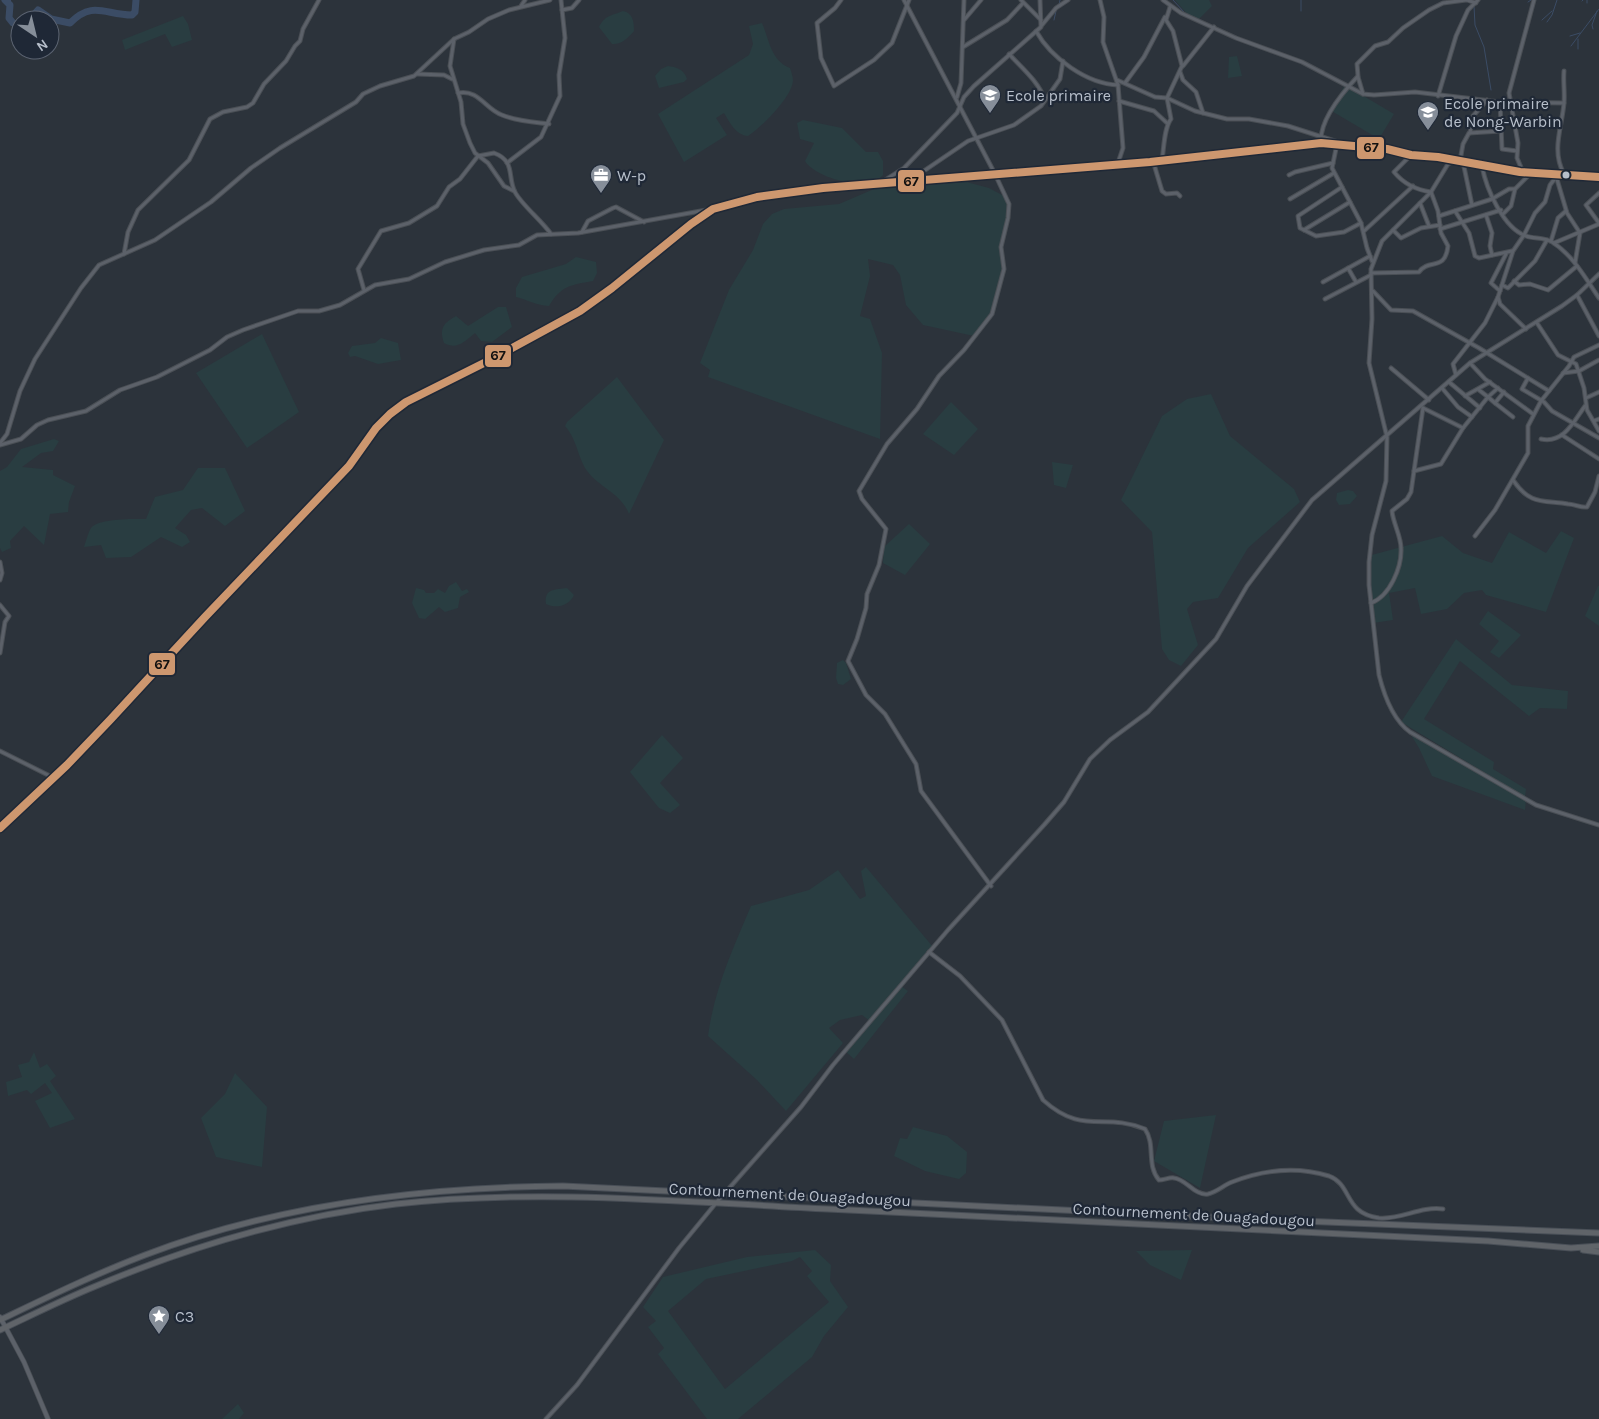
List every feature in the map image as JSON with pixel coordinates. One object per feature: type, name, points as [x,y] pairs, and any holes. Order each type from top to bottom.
[{"type":"highway","name":"Contournement de Ouagadougou","points":[[0,1319],[83,1280],[197,1237],[288,1214],[364,1199],[496,1186],[563,1186],[1249,1219],[1599,1232]]},
{"type":"highway","name":"Contournement de Ouagadougou","points":[[3,1329],[95,1286],[169,1258],[251,1234],[325,1216],[394,1204],[523,1196],[716,1203],[1488,1241],[1571,1248],[1599,1246]]},
{"type":"highway","points":[[1571,1248],[1599,1252]]},
{"type":"street","points":[[124,254],[126,237],[138,210],[189,160],[210,119],[223,112],[247,107],[253,103],[264,84],[300,41],[303,29],[319,0]]},
{"type":"street","points":[[520,7],[525,0]]},
{"type":"street","points":[[0,444],[7,434],[11,414],[28,375],[55,326],[94,270],[104,262],[156,240],[165,231],[212,202],[252,168],[280,148],[357,102],[364,94],[417,74],[454,39],[492,17],[520,7],[550,0]]},
{"type":"street","points":[[507,163],[542,137],[560,96],[560,75],[565,38],[561,0]]},
{"type":"street","points":[[562,10],[572,8],[578,0]]},
{"type":"street","points":[[841,0],[817,23],[821,58],[834,86],[874,60],[892,43],[909,0]]},
{"type":"street","points":[[904,0],[957,97],[995,174],[998,184],[1010,204],[1001,247],[1004,269],[992,314],[964,350],[939,376],[917,409],[887,444],[859,491],[862,499],[886,529],[879,565],[868,594],[857,639],[848,661],[866,695],[886,714],[916,764],[921,791],[991,886]]},
{"type":"street","points":[[957,97],[961,83],[964,0]]},
{"type":"street","points":[[964,20],[982,0]]},
{"type":"street","points":[[1040,0],[1042,25]]},
{"type":"street","points":[[882,182],[904,168],[957,113],[974,86],[1036,31],[1056,8],[1068,0]]},
{"type":"street","points":[[1100,0],[1104,17],[1103,42],[1118,86],[1123,148],[1118,163]]},
{"type":"street","points":[[1163,0],[1170,7],[1236,38],[1302,62],[1363,94],[1374,95],[1406,92],[1438,96],[1454,95],[1512,103],[1564,103]]},
{"type":"street","points":[[1363,94],[1357,64],[1375,46],[1388,42],[1416,18],[1438,5],[1466,0],[1477,2]]},
{"type":"street","points":[[1523,172],[1517,151],[1510,89],[1517,68],[1520,46],[1534,0]]},
{"type":"street","points":[[963,47],[1007,20],[1022,1],[1041,20]]},
{"type":"street","points":[[1438,96],[1456,36],[1468,10],[1477,2]]},
{"type":"street","points":[[1125,83],[1151,46],[1170,7]]},
{"type":"street","points":[[1165,16],[1173,31],[1182,66]]},
{"type":"street","points":[[1162,160],[1167,123],[1171,119],[1167,98],[1182,66],[1214,27]]},
{"type":"street","points":[[1036,31],[1063,61],[1076,71],[1098,83],[1118,86]]},
{"type":"street","points":[[454,39],[450,56],[452,79],[458,93],[463,124],[470,143],[478,156],[488,163],[507,189],[514,191],[551,234]]},
{"type":"street","points":[[1009,54],[1027,71],[1042,91],[1045,101]]},
{"type":"street","points":[[909,180],[976,137],[1014,124],[1041,106],[1061,77],[1063,61]]},
{"type":"street","points":[[1180,71],[1183,80],[1197,94],[1203,113]]},
{"type":"street","points":[[1564,71],[1564,103],[1558,142],[1558,160],[1564,174]]},
{"type":"street","points":[[417,74],[444,75],[452,79]]},
{"type":"street","points":[[1320,143],[1320,136],[1336,104],[1358,76]]},
{"type":"street","points":[[1117,80],[1156,97],[1167,98],[1203,113],[1227,119],[1249,119],[1288,126],[1344,145]]},
{"type":"street","points":[[458,93],[471,93],[485,101],[496,113],[506,117],[548,124]]},
{"type":"street","points":[[1472,205],[1462,161],[1463,144],[1470,133],[1472,118],[1487,100]]},
{"type":"street","points":[[1119,101],[1154,111],[1167,123]]},
{"type":"street","points":[[1500,102],[1502,149],[1517,151]]},
{"type":"street","points":[[1470,133],[1501,131]]},
{"type":"street","points":[[0,444],[21,439],[48,420],[86,410],[120,390],[157,377],[210,350],[227,336],[298,311],[319,311],[340,305],[374,285],[409,279],[446,262],[484,250],[518,245],[537,236],[582,232],[645,222],[713,209],[771,194],[882,182],[1153,161],[1320,143],[1387,149],[1410,155],[1462,161],[1523,172],[1599,177]]},
{"type":"street","points":[[1337,144],[1333,163],[1334,173],[1361,222],[1372,262]]},
{"type":"street","points":[[364,290],[358,269],[381,231],[409,223],[437,206],[449,187],[460,179],[478,156],[494,153],[501,156],[512,174],[514,191]]},
{"type":"street","points":[[1410,155],[1394,172],[1413,186],[1430,192]]},
{"type":"street","points":[[1153,161],[1162,191],[1166,194],[1178,192],[1180,196]]},
{"type":"street","points":[[1454,161],[1448,164],[1430,192],[1382,241],[1372,262],[1369,363],[1387,436],[1386,481],[1375,518],[1369,554],[1371,602],[1382,687],[1402,726],[1536,805],[1599,825]]},
{"type":"street","points":[[1289,175],[1333,163]]},
{"type":"street","points":[[1482,166],[1487,188],[1492,199],[1510,224],[1524,236],[1550,241],[1599,224],[1586,205],[1599,193]]},
{"type":"street","points":[[1393,230],[1401,238],[1429,226],[1440,227],[1462,223],[1502,212],[1510,206],[1515,189],[1532,172]]},
{"type":"street","points":[[1290,199],[1334,173]]},
{"type":"street","points":[[1514,281],[1519,285],[1530,284],[1548,290],[1576,265],[1580,231],[1566,211],[1556,175]]},
{"type":"street","points":[[1456,375],[1453,364],[1486,323],[1498,297],[1512,251],[1524,236],[1535,213],[1545,202],[1550,184],[1556,175]]},
{"type":"street","points":[[1363,232],[1413,186]]},
{"type":"street","points":[[1342,187],[1298,216],[1299,226],[1319,236],[1344,232],[1361,222]]},
{"type":"street","points":[[1439,216],[1492,199],[1509,189],[1515,189]]},
{"type":"street","points":[[1325,299],[1371,274],[1416,272],[1424,266],[1440,263],[1446,257],[1448,246],[1440,227],[1439,216],[1430,192]]},
{"type":"street","points":[[1304,230],[1350,202]]},
{"type":"street","points":[[1420,203],[1429,226]]},
{"type":"street","points":[[582,232],[588,221],[613,208],[620,209],[645,222]]},
{"type":"street","points":[[0,828],[54,778],[349,466],[376,428],[390,414],[406,402],[490,360],[580,311],[713,209]]},
{"type":"street","points":[[1455,211],[1472,241],[1475,256],[1479,258],[1506,254],[1512,251]]},
{"type":"street","points":[[1502,285],[1508,288],[1535,261],[1550,241],[1558,218],[1566,211]]},
{"type":"street","points":[[1486,215],[1492,233],[1490,246],[1492,255]]},
{"type":"street","points":[[1550,241],[1576,265],[1599,298]]},
{"type":"street","points":[[1500,291],[1490,283],[1506,254]]},
{"type":"street","points":[[1324,282],[1370,256]]},
{"type":"street","points":[[1348,268],[1356,282]]},
{"type":"street","points":[[546,1419],[577,1385],[638,1302],[716,1203],[801,1107],[833,1065],[929,952],[991,886],[1064,802],[1090,759],[1110,740],[1148,712],[1216,639],[1247,586],[1312,500],[1422,408],[1470,363],[1537,323],[1578,295],[1599,274]]},
{"type":"street","points":[[1372,290],[1391,310],[1413,311],[1487,352],[1549,391]]},
{"type":"street","points":[[1578,295],[1591,324],[1598,330],[1599,336]]},
{"type":"street","points":[[1498,297],[1500,304],[1526,329]]},
{"type":"street","points":[[1537,323],[1558,355],[1573,360],[1579,371],[1586,398],[1586,406],[1599,431]]},
{"type":"street","points":[[1474,536],[1494,510],[1528,452],[1528,426],[1536,408],[1576,355],[1599,344]]},
{"type":"street","points":[[1562,373],[1579,371],[1599,360]]},
{"type":"street","points":[[1470,363],[1490,382],[1533,414]]},
{"type":"street","points":[[1391,368],[1429,400]]},
{"type":"street","points":[[1528,378],[1522,389],[1541,401],[1552,411],[1599,438]]},
{"type":"street","points":[[1450,382],[1480,408]]},
{"type":"street","points":[[1465,396],[1479,390],[1490,382]]},
{"type":"street","points":[[1442,388],[1457,405],[1472,417]]},
{"type":"street","points":[[1414,470],[1441,464],[1463,428],[1488,397],[1498,388]]},
{"type":"street","points":[[1479,390],[1513,417]]},
{"type":"street","points":[[1495,403],[1504,392]]},
{"type":"street","points":[[1586,398],[1599,392]]},
{"type":"street","points":[[1471,399],[1472,393]]},
{"type":"street","points":[[1541,438],[1554,439],[1562,435],[1586,406]]},
{"type":"street","points":[[1422,408],[1463,428]]},
{"type":"street","points":[[1371,602],[1384,596],[1392,584],[1401,548],[1392,511],[1410,496],[1422,408]]},
{"type":"street","points":[[1528,410],[1536,408]]},
{"type":"street","points":[[1594,421],[1599,419]]},
{"type":"street","points":[[1562,435],[1599,458]]},
{"type":"street","points":[[1513,479],[1519,490],[1541,503],[1567,503],[1586,507],[1597,492],[1599,476]]},
{"type":"street","points":[[0,562],[2,573],[0,580]]},
{"type":"street","points":[[0,605],[9,616],[5,622],[0,654]]},
{"type":"street","points":[[0,752],[54,778]]},
{"type":"street","points":[[929,952],[960,976],[1002,1020],[1043,1100],[1054,1110],[1076,1121],[1126,1123],[1146,1129],[1151,1143],[1151,1162],[1154,1174],[1160,1180],[1176,1178],[1203,1194],[1209,1194],[1231,1182],[1266,1171],[1295,1171],[1330,1177],[1343,1186],[1354,1208],[1371,1216],[1393,1218],[1424,1209],[1443,1209]]},
{"type":"street","points":[[0,1319],[3,1329],[24,1362],[48,1419]]},
{"type":"green space","points":[[1175,0],[1209,0],[1212,6],[1198,20],[1188,15]]},
{"type":"green space","points":[[623,11],[631,16],[634,31],[621,42],[612,44],[599,27],[610,16]]},
{"type":"green space","points":[[183,16],[188,24],[192,40],[172,47],[165,34],[125,50],[122,40]]},
{"type":"green space","points":[[762,23],[775,55],[784,65],[790,68],[793,80],[792,87],[768,119],[748,136],[737,131],[724,113],[716,118],[727,135],[684,162],[658,114],[749,55],[753,44],[749,26]]},
{"type":"green space","points":[[1237,56],[1242,76],[1228,78],[1229,57]]},
{"type":"green space","points":[[668,66],[682,71],[687,79],[684,82],[659,88],[655,76],[661,69]]},
{"type":"green space","points":[[1345,85],[1394,114],[1379,139],[1330,110]]},
{"type":"green space","points":[[803,120],[842,128],[866,152],[878,152],[883,161],[883,175],[876,180],[866,183],[854,183],[830,178],[819,173],[805,161],[814,143],[800,139],[797,123]]},
{"type":"green space","points":[[955,179],[989,188],[1004,196],[1009,205],[1000,247],[1003,269],[995,306],[992,314],[974,336],[923,325],[906,305],[900,275],[893,265],[868,259],[870,276],[860,316],[870,319],[882,353],[880,439],[708,377],[710,370],[700,363],[729,290],[753,250],[763,224],[772,214],[784,209],[839,204],[881,186]]},
{"type":"green space","points":[[576,257],[596,262],[597,273],[593,281],[562,290],[549,306],[539,305],[516,297],[516,288],[522,277],[566,264]]},
{"type":"green space","points":[[498,307],[506,307],[512,327],[492,342],[481,341],[475,333],[457,345],[453,346],[444,343],[443,327],[456,316],[468,326]]},
{"type":"green space","points":[[262,334],[299,412],[247,448],[196,373]]},
{"type":"green space","points":[[381,338],[398,343],[401,360],[378,364],[355,356],[350,357],[348,353],[352,346],[375,343]]},
{"type":"green space","points":[[617,377],[664,440],[629,514],[621,501],[588,472],[573,438],[565,426],[567,422]]},
{"type":"green space","points":[[1211,394],[1230,436],[1294,489],[1300,502],[1248,548],[1218,598],[1193,602],[1187,609],[1198,645],[1181,666],[1169,660],[1162,649],[1152,532],[1121,500],[1162,416],[1187,399]]},
{"type":"green space","points":[[951,402],[978,429],[954,455],[923,434]]},
{"type":"green space","points":[[54,439],[59,441],[53,451],[41,453],[22,467],[53,470],[53,475],[75,486],[69,502],[68,512],[50,514],[44,545],[24,526],[10,541],[11,548],[2,552],[0,548],[0,471],[7,467],[21,449]]},
{"type":"green space","points":[[1052,462],[1073,465],[1066,488],[1054,485]]},
{"type":"green space","points":[[198,468],[225,468],[245,511],[225,526],[202,508],[191,510],[175,528],[186,535],[190,542],[182,547],[161,537],[131,557],[106,558],[101,545],[84,547],[91,528],[101,522],[146,519],[155,497],[183,490]]},
{"type":"green space","points":[[1348,490],[1353,491],[1357,496],[1350,504],[1339,505],[1336,500],[1337,493]]},
{"type":"green space","points":[[909,524],[930,544],[905,575],[883,563],[884,547]]},
{"type":"green space","points":[[1561,531],[1574,538],[1546,612],[1486,595],[1482,590],[1464,593],[1447,609],[1421,614],[1415,588],[1389,593],[1393,620],[1373,623],[1367,581],[1368,556],[1442,536],[1463,553],[1492,563],[1509,532],[1546,553]]},
{"type":"green space","points":[[456,582],[462,591],[467,589],[469,592],[460,597],[458,608],[445,612],[439,607],[425,619],[419,618],[412,603],[416,588],[424,590],[426,593],[434,593],[438,589],[445,593],[449,586]]},
{"type":"green space","points":[[1599,586],[1599,626],[1585,616]]},
{"type":"green space","points":[[567,588],[574,595],[569,602],[562,606],[546,604],[549,592]]},
{"type":"green space","points":[[1488,611],[1521,635],[1499,658],[1490,652],[1499,641],[1479,624]]},
{"type":"green space","points":[[1456,639],[1512,685],[1568,691],[1567,709],[1540,708],[1529,716],[1460,661],[1424,719],[1494,762],[1493,769],[1526,789],[1525,797],[1401,722]]},
{"type":"green space","points":[[843,660],[846,663],[851,679],[843,685],[838,684],[836,678],[837,663]]},
{"type":"green space","points":[[1408,730],[1526,800],[1525,810],[1432,776]]},
{"type":"green space","points":[[662,735],[683,758],[660,783],[680,805],[670,813],[659,808],[630,772]]},
{"type":"green space","points":[[866,867],[933,947],[901,986],[908,991],[854,1059],[845,1051],[870,1021],[862,1015],[840,1020],[829,1028],[843,1043],[786,1111],[757,1080],[708,1036],[719,986],[751,906],[809,890],[838,870],[860,899],[866,896],[861,871]]},
{"type":"green space","points":[[34,1052],[40,1068],[47,1064],[56,1076],[50,1081],[75,1119],[50,1128],[35,1101],[52,1093],[45,1083],[31,1094],[27,1090],[8,1096],[6,1082],[22,1077],[18,1065],[29,1062]]},
{"type":"green space","points":[[235,1073],[267,1107],[262,1167],[216,1157],[201,1118],[225,1094]]},
{"type":"green space","points":[[1216,1115],[1200,1188],[1154,1161],[1164,1121]]},
{"type":"green space","points":[[913,1127],[947,1136],[967,1152],[966,1173],[959,1179],[925,1171],[894,1156],[900,1138],[907,1139]]},
{"type":"green space","points":[[815,1250],[831,1265],[830,1281],[848,1307],[824,1336],[812,1357],[738,1419],[707,1419],[658,1354],[664,1348],[648,1327],[656,1321],[643,1307],[663,1277],[747,1257]],"holes":[[[800,1257],[812,1271],[807,1276],[829,1302],[725,1389],[668,1311],[706,1279],[792,1261]]]},
{"type":"green space","points":[[1192,1250],[1181,1280],[1150,1265],[1136,1251]]},
{"type":"green space","points":[[238,1404],[244,1413],[239,1419],[222,1419]]},
{"type":"waterway","points":[[5,0],[10,5],[10,19]]},
{"type":"waterway","points":[[8,3],[11,0]]},
{"type":"waterway","points":[[60,21],[70,23],[78,16],[93,10],[132,15],[135,12],[136,0]]},
{"type":"waterway","points":[[1059,5],[1060,0]]},
{"type":"waterway","points":[[1173,0],[1184,12]]},
{"type":"waterway","points":[[1301,0],[1301,11]]},
{"type":"waterway","points":[[1547,22],[1552,15],[1557,0]]},
{"type":"waterway","points":[[1474,6],[1475,25],[1484,47],[1491,90]]},
{"type":"waterway","points":[[1571,46],[1599,9]]},
{"type":"waterway","points":[[1054,20],[1056,11]]},
{"type":"waterway","points":[[1542,20],[1552,11]]},
{"type":"waterway","points":[[1593,29],[1592,25],[1597,11]]},
{"type":"waterway","points":[[1570,36],[1580,33]]},
{"type":"waterway","points":[[1578,39],[1578,49]]},
{"type":"transit line","name":"67","points":[[0,828],[67,765],[110,720],[349,466],[376,428],[390,414],[406,402],[490,360],[580,311],[713,209],[757,197],[823,188],[1150,162],[1321,143],[1387,149],[1411,155],[1438,157],[1520,172],[1599,177]]},
{"type":"place","name":"Ecole primaire","points":[[990,114]]},
{"type":"place","name":"Ecole primaire de Nong-Warbin","points":[[1428,131]]},
{"type":"place","name":"W-p","points":[[601,194]]},
{"type":"place","name":"C3","points":[[159,1335]]}]
